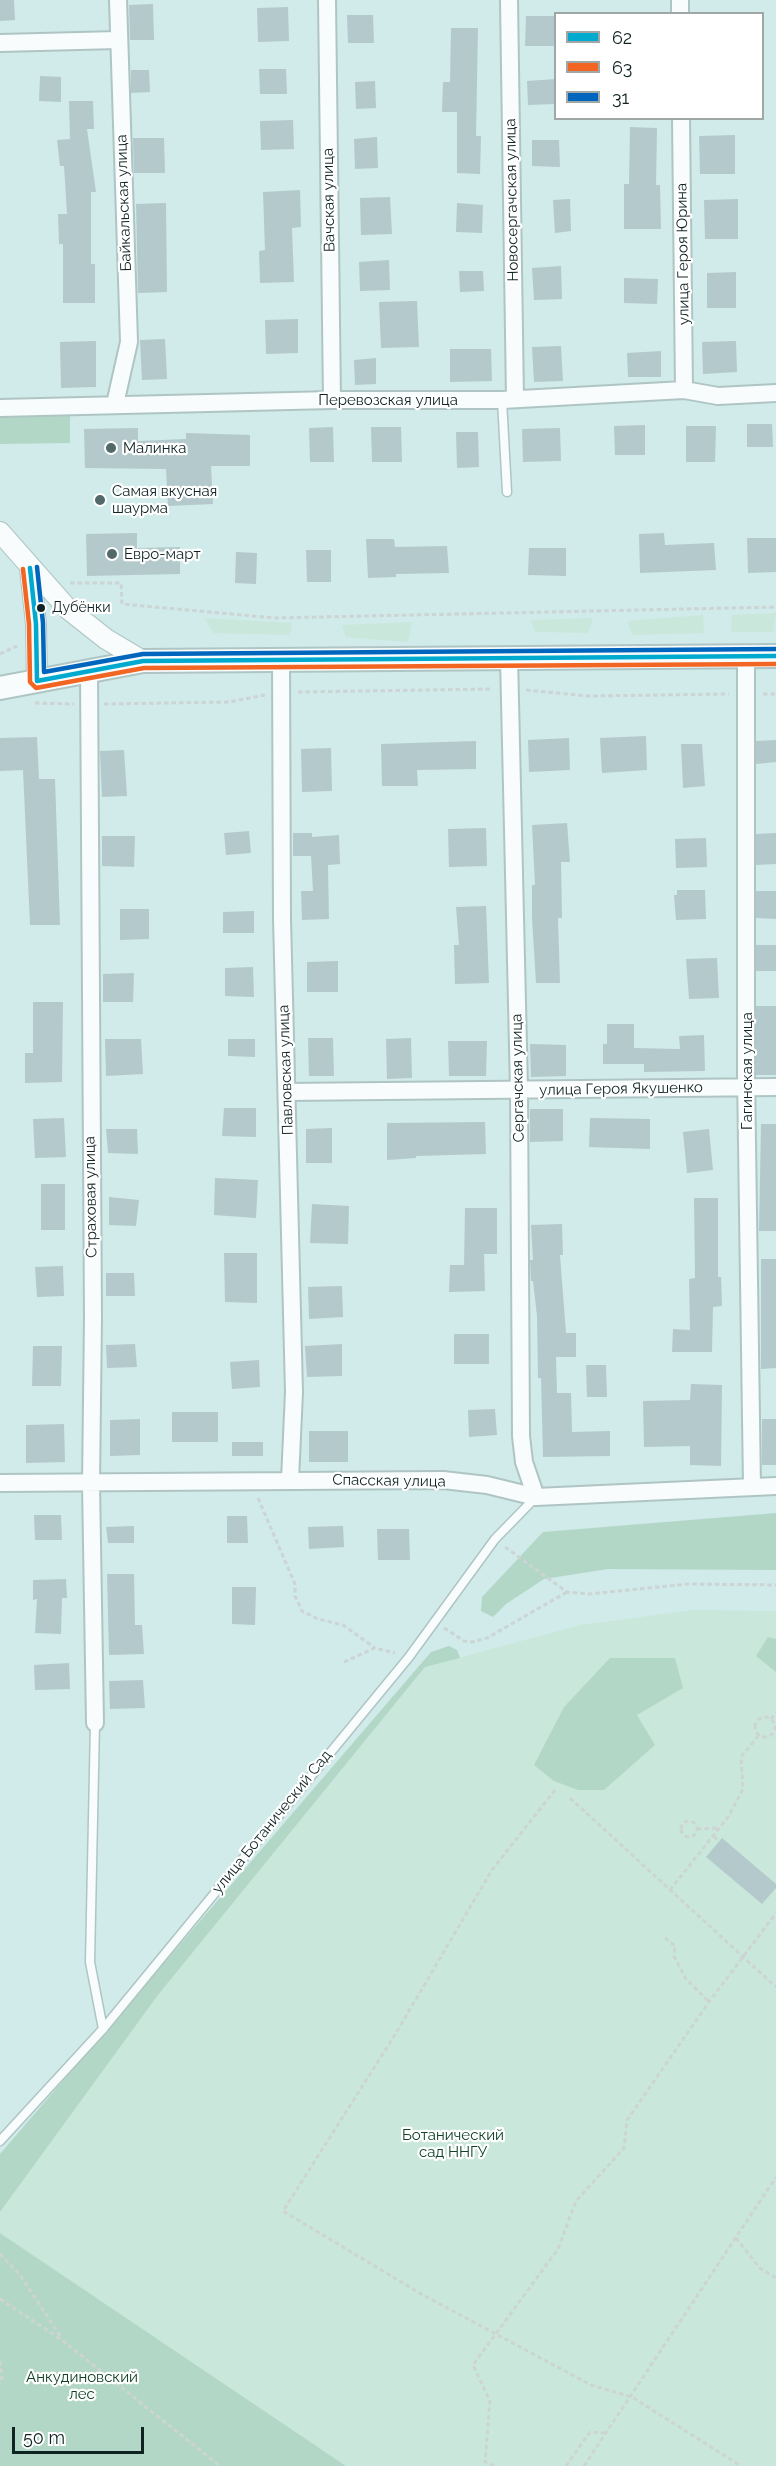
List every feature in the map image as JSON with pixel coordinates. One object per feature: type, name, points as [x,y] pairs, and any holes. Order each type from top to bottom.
[{"type":"main road","points":[[0,688],[142,661],[776,656]]},
{"type":"street","name":"Байкальская улица","points":[[116,404],[129,342],[118,0]]},
{"type":"street","name":"Вачская улица","points":[[327,0],[332,400]]},
{"type":"street","name":"Новосергачская улица","points":[[509,0],[509,399]]},
{"type":"street","points":[[0,43],[118,40]]},
{"type":"street","name":"улица Героя Юрина","points":[[681,120],[684,390]]},
{"type":"street","name":"Перевозская улица","points":[[0,408],[332,400],[509,399],[684,390],[718,396],[776,393]]},
{"type":"street","points":[[0,532],[30,568],[83,622],[142,661]]},
{"type":"street","points":[[30,568],[36,624],[37,681]]},
{"type":"street","name":"Гагинская улица","points":[[746,656],[746,1087],[752,1486]]},
{"type":"street","name":"Сергачская улица","points":[[510,657],[519,1090],[521,1436],[524,1462],[536,1497]]},
{"type":"street","name":"Павловская улица","points":[[281,660],[282,919],[294,1392],[290,1480]]},
{"type":"street","name":"Страховая улица","points":[[89,672],[93,1317],[91,1484],[95,1723]]},
{"type":"street","name":"улица Героя Якушенко","points":[[287,1092],[776,1087]]},
{"type":"street","name":"Спасская улица","points":[[0,1483],[443,1480],[487,1485],[536,1497],[776,1486]]},
{"type":"lane","points":[[507,492],[509,399]]},
{"type":"lane","name":"улица Ботанический Сад","points":[[0,2141],[103,2029],[408,1657],[495,1539],[536,1497]]},
{"type":"lane","points":[[95,1723],[90,1962],[103,2029]]},
{"type":"path","points":[[68,583],[121,583],[122,604],[275,618],[776,607]]},
{"type":"path","points":[[30,703],[229,702],[281,692],[509,688],[589,696],[776,694]]},
{"type":"path","points":[[251,1481],[295,1584],[295,1596],[302,1611],[318,1619],[343,1625],[375,1648],[408,1657]]},
{"type":"path","points":[[495,1539],[567,1592],[589,1594],[688,1584],[776,1585]]},
{"type":"path","points":[[434,1622],[464,1641],[472,1642],[487,1638],[567,1592]]},
{"type":"path","points":[[345,1662],[375,1648]]},
{"type":"path","points":[[758,1736],[771,1736],[774,1731],[771,1719],[776,1712]]},
{"type":"path","points":[[758,1736],[755,1724],[765,1717],[771,1719]]},
{"type":"path","points":[[670,1890],[720,1828],[743,1789],[741,1757],[758,1736]]},
{"type":"path","points":[[555,1790],[492,1870],[393,2038],[283,2211],[423,2295],[495,2334],[591,2385],[632,2397],[741,2466]]},
{"type":"path","points":[[570,1798],[776,1987]]},
{"type":"path","points":[[688,1821],[692,1821],[697,1829],[696,1833],[688,1837],[683,1835],[681,1827],[688,1821]]},
{"type":"path","points":[[697,1829],[720,1828]]},
{"type":"path","points":[[714,1836],[719,1841]]},
{"type":"path","points":[[494,2466],[485,2462],[490,2401],[473,2364],[558,2249],[576,2201],[624,2148],[627,2120],[709,2002],[776,1913]]},
{"type":"path","points":[[665,1938],[675,1946],[674,1956],[686,1979],[709,2002]]},
{"type":"path","points":[[584,2466],[776,2177]]},
{"type":"path","points":[[736,2238],[760,2268],[776,2278]]},
{"type":"path","points":[[0,2254],[20,2275],[62,2340]]},
{"type":"path","points":[[0,2299],[62,2340],[220,2466]]},
{"type":"path","points":[[0,2361],[2,2377],[0,2384]]},
{"type":"path","points":[[566,2466],[590,2432],[607,2433]]},
{"type":"green space","points":[[70,411],[70,443],[0,444],[0,417]]},
{"type":"green space","points":[[776,613],[773,632],[731,632],[732,615]]},
{"type":"green space","points":[[703,615],[704,633],[632,635],[627,621]]},
{"type":"green space","points":[[204,618],[292,623],[290,635],[213,633]]},
{"type":"green space","points":[[593,618],[588,633],[536,632],[530,620]]},
{"type":"green space","points":[[412,622],[408,642],[346,637],[342,625]]},
{"type":"green space","points":[[776,1513],[776,1570],[608,1569],[544,1579],[506,1604],[493,1617],[481,1611],[482,1597],[543,1532]]},
{"type":"green space","name":"Ботанический сад ННГУ","points":[[693,1610],[776,1611],[776,2466],[346,2466],[0,2233],[0,2212],[158,1995],[425,1667],[580,1625]]},
{"type":"green space","points":[[768,1637],[776,1639],[776,1672],[756,1656]]},
{"type":"green space","points":[[449,1646],[457,1650],[460,1658],[425,1667],[158,1995],[0,2212],[0,2154],[431,1652]]},
{"type":"green space","points":[[610,1658],[675,1658],[683,1688],[637,1715],[655,1745],[604,1790],[578,1790],[554,1781],[534,1765],[564,1707]]},
{"type":"green space","name":"Анкудиновский лес","points":[[0,2233],[346,2466],[0,2466]]},
{"type":"building","points":[[0,0],[14,0],[15,20],[0,21]]},
{"type":"building","points":[[153,4],[154,40],[130,40],[129,5]]},
{"type":"building","points":[[288,7],[289,41],[258,42],[257,8]]},
{"type":"building","points":[[347,15],[373,15],[374,43],[348,43]]},
{"type":"building","points":[[526,16],[554,16],[554,46],[525,46]]},
{"type":"building","points":[[451,28],[478,28],[476,136],[481,136],[480,174],[457,173],[457,112],[442,112],[443,82],[450,82]]},
{"type":"building","points":[[259,69],[286,69],[287,94],[260,94]]},
{"type":"building","points":[[131,70],[149,70],[150,92],[131,93]]},
{"type":"building","points":[[40,76],[61,77],[61,102],[39,101]]},
{"type":"building","points":[[554,79],[554,104],[528,105],[527,81]]},
{"type":"building","points":[[375,81],[376,108],[356,109],[355,82]]},
{"type":"building","points":[[69,101],[93,101],[94,129],[87,129],[96,192],[91,192],[91,264],[95,264],[95,303],[63,303],[63,244],[59,244],[58,214],[67,214],[64,166],[60,166],[57,140],[70,139]]},
{"type":"building","points":[[293,120],[294,149],[261,150],[260,121]]},
{"type":"building","points":[[630,127],[657,128],[656,185],[660,185],[661,229],[624,229],[624,184],[629,184]]},
{"type":"building","points":[[735,135],[735,174],[700,174],[699,136]]},
{"type":"building","points":[[377,137],[378,168],[355,169],[354,139]]},
{"type":"building","points":[[133,138],[164,138],[165,173],[134,173]]},
{"type":"building","points":[[532,140],[559,140],[560,167],[532,166]]},
{"type":"building","points":[[300,190],[301,227],[292,228],[294,282],[260,283],[259,251],[265,250],[263,192]]},
{"type":"building","points":[[390,197],[392,234],[361,235],[360,198]]},
{"type":"building","points":[[570,199],[571,231],[555,233],[553,200]]},
{"type":"building","points":[[738,199],[738,239],[705,239],[704,200]]},
{"type":"building","points":[[166,203],[167,292],[138,293],[136,204]]},
{"type":"building","points":[[457,203],[483,205],[482,233],[456,232]]},
{"type":"building","points":[[389,260],[390,290],[360,291],[359,262]]},
{"type":"building","points":[[561,266],[562,299],[534,300],[532,268]]},
{"type":"building","points":[[459,271],[483,271],[484,291],[460,292]]},
{"type":"building","points":[[736,272],[736,308],[707,308],[707,273]]},
{"type":"building","points":[[624,278],[658,279],[657,304],[624,303]]},
{"type":"building","points":[[417,301],[419,347],[381,348],[379,302]]},
{"type":"building","points":[[298,319],[298,353],[266,354],[265,320]]},
{"type":"building","points":[[165,339],[167,379],[142,380],[140,340]]},
{"type":"building","points":[[96,341],[96,387],[61,388],[60,342]]},
{"type":"building","points":[[736,341],[737,372],[703,374],[702,342]]},
{"type":"building","points":[[561,346],[563,381],[534,382],[532,347]]},
{"type":"building","points":[[450,349],[491,349],[492,381],[450,382]]},
{"type":"building","points":[[661,351],[661,377],[628,377],[627,353]]},
{"type":"building","points":[[376,358],[376,384],[355,385],[354,360]]},
{"type":"building","points":[[747,424],[772,424],[773,447],[747,447]]},
{"type":"building","points":[[645,425],[645,455],[615,455],[614,426]]},
{"type":"building","points":[[686,426],[716,426],[715,462],[686,462]]},
{"type":"building","points":[[333,427],[334,462],[310,462],[309,428]]},
{"type":"building","points":[[371,427],[401,427],[402,462],[372,462]]},
{"type":"building","points":[[138,428],[138,441],[186,439],[186,433],[250,435],[250,466],[211,466],[213,504],[168,506],[166,469],[85,468],[84,429]]},
{"type":"building","points":[[560,428],[561,461],[523,462],[522,429]]},
{"type":"building","points":[[456,432],[478,432],[479,467],[457,468]]},
{"type":"building","name":"Евро-март","points":[[137,533],[137,548],[180,547],[180,574],[87,576],[86,534]]},
{"type":"building","points":[[664,533],[665,545],[714,543],[716,570],[640,573],[639,534]]},
{"type":"building","points":[[747,538],[776,538],[776,572],[748,573]]},
{"type":"building","points":[[366,539],[394,539],[395,547],[447,546],[449,573],[396,574],[396,577],[368,578]]},
{"type":"building","points":[[529,548],[566,548],[566,576],[528,575]]},
{"type":"building","points":[[306,550],[331,550],[331,582],[307,582]]},
{"type":"building","points":[[236,552],[257,553],[256,584],[235,583]]},
{"type":"building","points":[[646,736],[647,770],[602,773],[600,738]]},
{"type":"building","points":[[37,737],[39,779],[55,779],[60,925],[30,925],[23,770],[0,771],[0,738]]},
{"type":"building","points":[[569,738],[570,770],[529,772],[528,740]]},
{"type":"building","points":[[776,740],[776,762],[756,764],[756,741]]},
{"type":"building","points":[[476,741],[476,769],[417,770],[418,786],[382,786],[381,744]]},
{"type":"building","points":[[681,744],[702,744],[705,786],[683,788]]},
{"type":"building","points":[[331,748],[332,791],[302,792],[301,749]]},
{"type":"building","points":[[124,750],[127,796],[102,797],[100,751]]},
{"type":"building","points":[[567,823],[570,862],[561,862],[562,918],[558,918],[560,983],[536,983],[532,918],[532,885],[535,885],[532,825]]},
{"type":"building","points":[[486,828],[487,866],[449,867],[448,829]]},
{"type":"building","points":[[249,831],[251,853],[226,855],[224,833]]},
{"type":"building","points":[[293,833],[312,833],[312,837],[339,835],[340,864],[328,865],[329,919],[302,920],[301,891],[313,891],[311,856],[293,856]]},
{"type":"building","points":[[776,833],[776,864],[756,865],[756,834]]},
{"type":"building","points":[[102,836],[135,836],[134,867],[102,866]]},
{"type":"building","points":[[706,838],[707,867],[676,868],[675,839]]},
{"type":"building","points":[[677,890],[705,890],[706,919],[676,920],[674,895],[677,895]]},
{"type":"building","points":[[756,891],[776,891],[776,919],[756,918]]},
{"type":"building","points":[[486,906],[489,983],[455,984],[454,945],[459,945],[456,907]]},
{"type":"building","points":[[120,909],[149,909],[149,939],[120,940]]},
{"type":"building","points":[[254,911],[254,933],[223,933],[223,912]]},
{"type":"building","points":[[756,945],[776,945],[776,971],[756,971]]},
{"type":"building","points":[[717,958],[719,998],[689,999],[686,959]]},
{"type":"building","points":[[338,961],[338,992],[307,992],[307,962]]},
{"type":"building","points":[[253,967],[254,997],[225,996],[225,968]]},
{"type":"building","points":[[134,973],[133,1002],[103,1002],[103,974]]},
{"type":"building","points":[[33,1002],[63,1002],[62,1082],[25,1083],[25,1053],[33,1053]]},
{"type":"building","points":[[756,1006],[776,1006],[776,1075],[756,1075]]},
{"type":"building","points":[[607,1024],[634,1024],[634,1048],[680,1049],[679,1036],[704,1035],[705,1071],[644,1072],[644,1064],[603,1064],[603,1044],[607,1044]]},
{"type":"building","points":[[308,1038],[333,1038],[334,1076],[309,1076]]},
{"type":"building","points":[[411,1038],[412,1078],[387,1079],[386,1039]]},
{"type":"building","points":[[105,1039],[141,1039],[143,1074],[106,1076]]},
{"type":"building","points":[[228,1039],[255,1039],[255,1057],[228,1056]]},
{"type":"building","points":[[448,1041],[487,1041],[486,1076],[449,1076]]},
{"type":"building","points":[[530,1044],[566,1045],[566,1076],[531,1077]]},
{"type":"building","points":[[224,1108],[256,1108],[256,1137],[222,1136]]},
{"type":"building","points":[[530,1109],[563,1109],[563,1141],[530,1142]]},
{"type":"building","points":[[64,1118],[66,1157],[35,1158],[33,1119]]},
{"type":"building","points":[[590,1118],[650,1119],[650,1149],[589,1147]]},
{"type":"building","points":[[485,1122],[486,1154],[416,1156],[416,1158],[387,1160],[387,1123]]},
{"type":"building","points":[[761,1124],[776,1124],[776,1231],[759,1231]]},
{"type":"building","points":[[332,1128],[332,1163],[306,1163],[306,1129]]},
{"type":"building","points":[[106,1129],[137,1129],[138,1154],[108,1153]]},
{"type":"building","points":[[709,1129],[713,1170],[687,1173],[683,1132]]},
{"type":"building","points":[[215,1178],[258,1180],[256,1218],[214,1215]]},
{"type":"building","points":[[41,1184],[65,1184],[65,1230],[41,1230]]},
{"type":"building","points":[[109,1197],[139,1200],[136,1226],[109,1225]]},
{"type":"building","points":[[694,1198],[718,1198],[718,1277],[721,1277],[722,1306],[713,1307],[712,1352],[672,1352],[673,1329],[690,1330],[689,1279],[695,1278]]},
{"type":"building","points":[[312,1204],[349,1206],[348,1244],[310,1243]]},
{"type":"building","points":[[465,1208],[497,1208],[497,1254],[484,1254],[485,1291],[449,1292],[450,1265],[464,1265]]},
{"type":"building","points":[[562,1224],[563,1255],[560,1255],[566,1333],[576,1333],[576,1357],[556,1357],[557,1393],[571,1393],[572,1432],[610,1431],[610,1456],[543,1457],[537,1316],[533,1281],[531,1281],[530,1260],[533,1260],[531,1225]]},
{"type":"building","points":[[224,1253],[257,1253],[257,1303],[225,1302]]},
{"type":"building","points":[[761,1259],[776,1259],[776,1368],[761,1369]]},
{"type":"building","points":[[63,1266],[64,1296],[37,1297],[35,1267]]},
{"type":"building","points":[[106,1273],[134,1273],[135,1296],[106,1296]]},
{"type":"building","points":[[342,1286],[343,1317],[309,1319],[308,1287]]},
{"type":"building","points":[[454,1334],[489,1334],[489,1364],[454,1364]]},
{"type":"building","points":[[135,1344],[137,1367],[107,1368],[106,1345]]},
{"type":"building","points":[[342,1344],[342,1376],[307,1377],[305,1346]]},
{"type":"building","points":[[33,1346],[62,1346],[61,1386],[32,1386]]},
{"type":"building","points":[[259,1360],[260,1387],[232,1389],[230,1362]]},
{"type":"building","points":[[586,1365],[606,1365],[607,1397],[587,1397]]},
{"type":"building","points":[[691,1384],[722,1385],[721,1466],[690,1465],[690,1446],[644,1447],[643,1401],[690,1400]]},
{"type":"building","points":[[495,1409],[497,1435],[469,1437],[468,1410]]},
{"type":"building","points":[[172,1412],[218,1412],[218,1442],[172,1442]]},
{"type":"building","points":[[140,1419],[140,1455],[110,1456],[110,1420]]},
{"type":"building","points":[[762,1419],[776,1419],[776,1465],[762,1465]]},
{"type":"building","points":[[64,1424],[65,1462],[26,1463],[26,1425]]},
{"type":"building","points":[[309,1431],[348,1431],[348,1462],[309,1462]]},
{"type":"building","points":[[232,1442],[263,1442],[263,1456],[232,1456]]},
{"type":"building","points":[[34,1515],[61,1515],[62,1540],[35,1540]]},
{"type":"building","points":[[227,1516],[247,1516],[248,1543],[227,1543]]},
{"type":"building","points":[[134,1526],[134,1543],[108,1543],[106,1527]]},
{"type":"building","points":[[343,1526],[344,1547],[309,1549],[308,1527]]},
{"type":"building","points":[[377,1529],[409,1529],[410,1560],[378,1560]]},
{"type":"building","points":[[107,1574],[134,1574],[135,1625],[142,1625],[144,1654],[109,1655]]},
{"type":"building","points":[[66,1579],[67,1598],[62,1598],[61,1634],[35,1633],[37,1599],[33,1600],[33,1580]]},
{"type":"building","points":[[232,1587],[256,1587],[255,1625],[232,1624]]},
{"type":"building","points":[[69,1663],[70,1689],[35,1690],[34,1665]]},
{"type":"building","points":[[143,1680],[145,1708],[110,1709],[109,1681]]},
{"type":"building","points":[[722,1838],[776,1884],[776,1888],[762,1904],[706,1857]]},
{"type":"transit line","name":"31","points":[[37,567],[43,623],[44,672],[143,654],[776,649]]},
{"type":"transit line","name":"62","points":[[30,568],[36,624],[37,681],[143,661],[776,656]]},
{"type":"transit line","name":"63","points":[[23,569],[29,624],[30,682],[36,688],[144,668],[776,664]]},
{"type":"place","name":"Малинка","points":[[111,448]]},
{"type":"place","name":"Самая вкусная шаурма","points":[[100,500]]},
{"type":"place","name":"Евро-март","points":[[112,554]]},
{"type":"place","name":"Дубёнки","points":[[41,608]]}]
